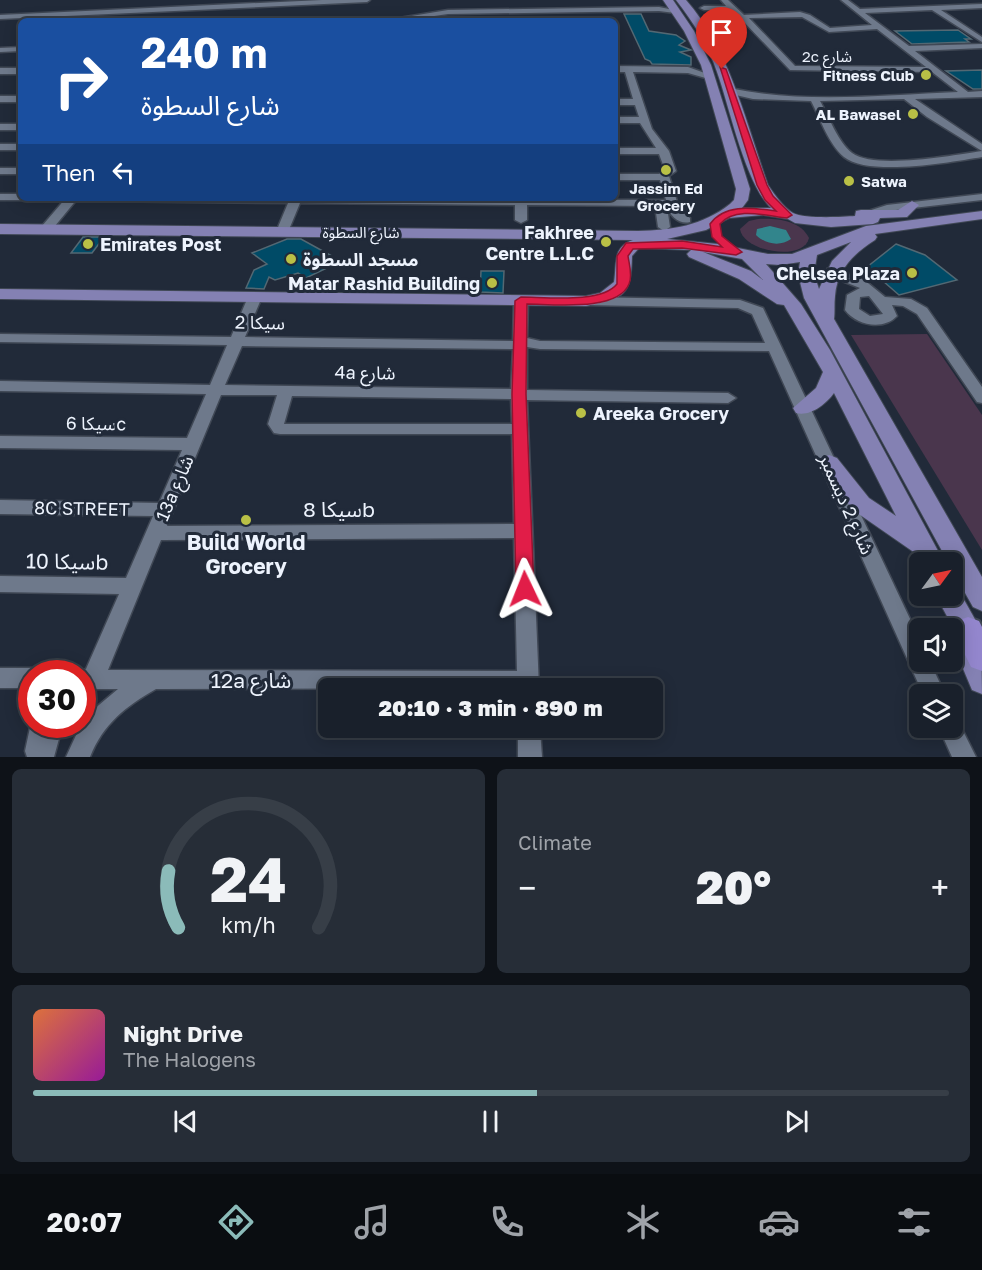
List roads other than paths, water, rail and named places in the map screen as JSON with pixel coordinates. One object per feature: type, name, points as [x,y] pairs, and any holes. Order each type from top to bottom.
[{"type":"highway","points":[[968,630],[982,657]]},
{"type":"main road","points":[[670,4],[700,13],[705,35],[722,69],[762,185],[769,198],[815,233],[817,241],[806,266],[807,281],[826,321],[982,600]]},
{"type":"main road","points":[[670,4],[687,28],[708,70],[743,195],[738,205],[715,224],[714,231],[721,242],[742,254],[774,278],[795,309],[833,372],[927,552]]},
{"type":"main road","points":[[687,28],[698,33],[702,39],[705,35]]},
{"type":"main road","points":[[662,235],[728,199],[731,194],[734,165]]},
{"type":"main road","points":[[758,172],[770,183],[780,198],[802,208],[832,215],[982,204]]},
{"type":"main road","name":"شارع السطوة","points":[[622,256],[627,248],[635,244],[662,235],[691,230],[723,216],[763,210],[843,222],[907,210]]},
{"type":"main road","name":"شارع السطوة","points":[[0,229],[662,235],[742,254],[781,260],[812,252],[855,234],[949,220],[979,220]]},
{"type":"main road","points":[[826,321],[824,302],[830,276],[838,261],[851,248],[890,227]]},
{"type":"main road","points":[[0,294],[586,302],[610,296],[623,285],[625,278],[622,256],[615,241],[606,235]]},
{"type":"main road","points":[[662,235],[745,275],[795,309]]},
{"type":"main road","points":[[803,408],[824,392],[833,372]]},
{"type":"main road","points":[[829,464],[840,473],[861,504],[906,534],[923,552]]},
{"type":"main road","points":[[955,606],[968,630],[973,659],[982,681]]},
{"type":"street","points":[[115,12],[122,0]]},
{"type":"street","points":[[161,10],[166,0]]},
{"type":"street","points":[[0,17],[40,18],[161,10],[189,12],[367,0]]},
{"type":"street","points":[[496,0],[500,11]]},
{"type":"street","points":[[612,0],[617,9]]},
{"type":"street","points":[[707,0],[697,5],[700,13],[732,8]]},
{"type":"street","name":"2c شارع","points":[[724,0],[744,17],[789,66],[795,69],[931,70]]},
{"type":"street","points":[[844,0],[964,95]]},
{"type":"street","points":[[408,18],[440,13],[617,9],[670,4]]},
{"type":"street","points":[[858,11],[982,6]]},
{"type":"street","points":[[934,8],[982,40]]},
{"type":"street","points":[[531,11],[534,18]]},
{"type":"street","points":[[440,13],[448,18]]},
{"type":"street","name":"2c شارع","points":[[744,17],[800,14],[808,15],[827,29],[879,27]]},
{"type":"street","points":[[906,49],[982,47]]},
{"type":"street","points":[[0,50],[18,49]]},
{"type":"street","points":[[618,69],[708,70]]},
{"type":"street","points":[[628,69],[649,133],[664,151],[668,173],[667,203],[676,215],[686,220]]},
{"type":"street","points":[[0,71],[18,71]]},
{"type":"street","points":[[731,96],[814,98],[982,94]]},
{"type":"street","points":[[904,97],[982,148]]},
{"type":"street","points":[[814,98],[846,153],[859,160],[885,165],[982,154]]},
{"type":"street","points":[[0,99],[18,99]]},
{"type":"street","points":[[618,102],[638,102]]},
{"type":"street","points":[[618,120],[644,120]]},
{"type":"street","points":[[0,127],[18,127]]},
{"type":"street","points":[[0,147],[18,147]]},
{"type":"street","points":[[618,151],[664,151]]},
{"type":"street","points":[[0,171],[18,171]]},
{"type":"street","points":[[618,177],[668,173]]},
{"type":"street","points":[[0,197],[18,197]]},
{"type":"street","points":[[907,210],[982,197]]},
{"type":"street","points":[[46,229],[69,201]]},
{"type":"street","points":[[282,232],[295,201]]},
{"type":"street","points":[[521,201],[521,220]]},
{"type":"street","points":[[570,201],[667,203]]},
{"type":"street","points":[[662,235],[660,206],[667,203]]},
{"type":"street","points":[[830,276],[860,282],[879,299],[913,307],[937,334],[982,398]]},
{"type":"street","name":"13a شارع","points":[[96,662],[133,586],[255,297]]},
{"type":"street","points":[[521,301],[519,394],[528,678]]},
{"type":"street","name":"شارع 2 ديسمبر","points":[[586,302],[740,304],[750,306],[759,313],[929,684]]},
{"type":"street","name":"سيكا 2","points":[[0,338],[775,347]]},
{"type":"street","name":"4a شارع","points":[[0,386],[728,398]]},
{"type":"street","points":[[286,390],[276,424],[280,429],[520,429]]},
{"type":"street","name":"سيكا 6c","points":[[0,442],[192,444]]},
{"type":"street","name":"8C STREET","points":[[0,507],[165,510]]},
{"type":"street","name":"سيكا 8b","points":[[155,533],[523,531]]},
{"type":"street","name":"سيكا 10b","points":[[0,584],[133,586]]},
{"type":"street","name":"12a شارع","points":[[96,679],[318,682]]},
{"type":"street","points":[[78,757],[85,737],[104,712],[130,692],[155,679]]},
{"type":"street","points":[[35,757],[38,738]]},
{"type":"street","points":[[42,757],[48,738]]},
{"type":"street","points":[[68,757],[76,738]]},
{"type":"street","points":[[529,738],[530,757]]},
{"type":"street","points":[[955,738],[964,757]]},
{"type":"place","name":"Fitness Club","points":[[926,75]]},
{"type":"place","name":"AL Bawasel","points":[[913,114]]},
{"type":"place","name":"Jassim Ed Grocery","points":[[666,170]]},
{"type":"place","name":"Satwa","points":[[849,181]]},
{"type":"place","name":"Fakhree Centre L.L.C","points":[[606,242]]},
{"type":"place","name":"Emirates Post","points":[[88,244]]},
{"type":"place","name":"مسجد السطوة","points":[[291,259]]},
{"type":"place","name":"Chelsea Plaza","points":[[912,273]]},
{"type":"place","name":"Matar Rashid Building","points":[[492,283]]},
{"type":"place","name":"Areeka Grocery","points":[[581,413]]},
{"type":"place","name":"Build World Grocery","points":[[246,520]]}]
